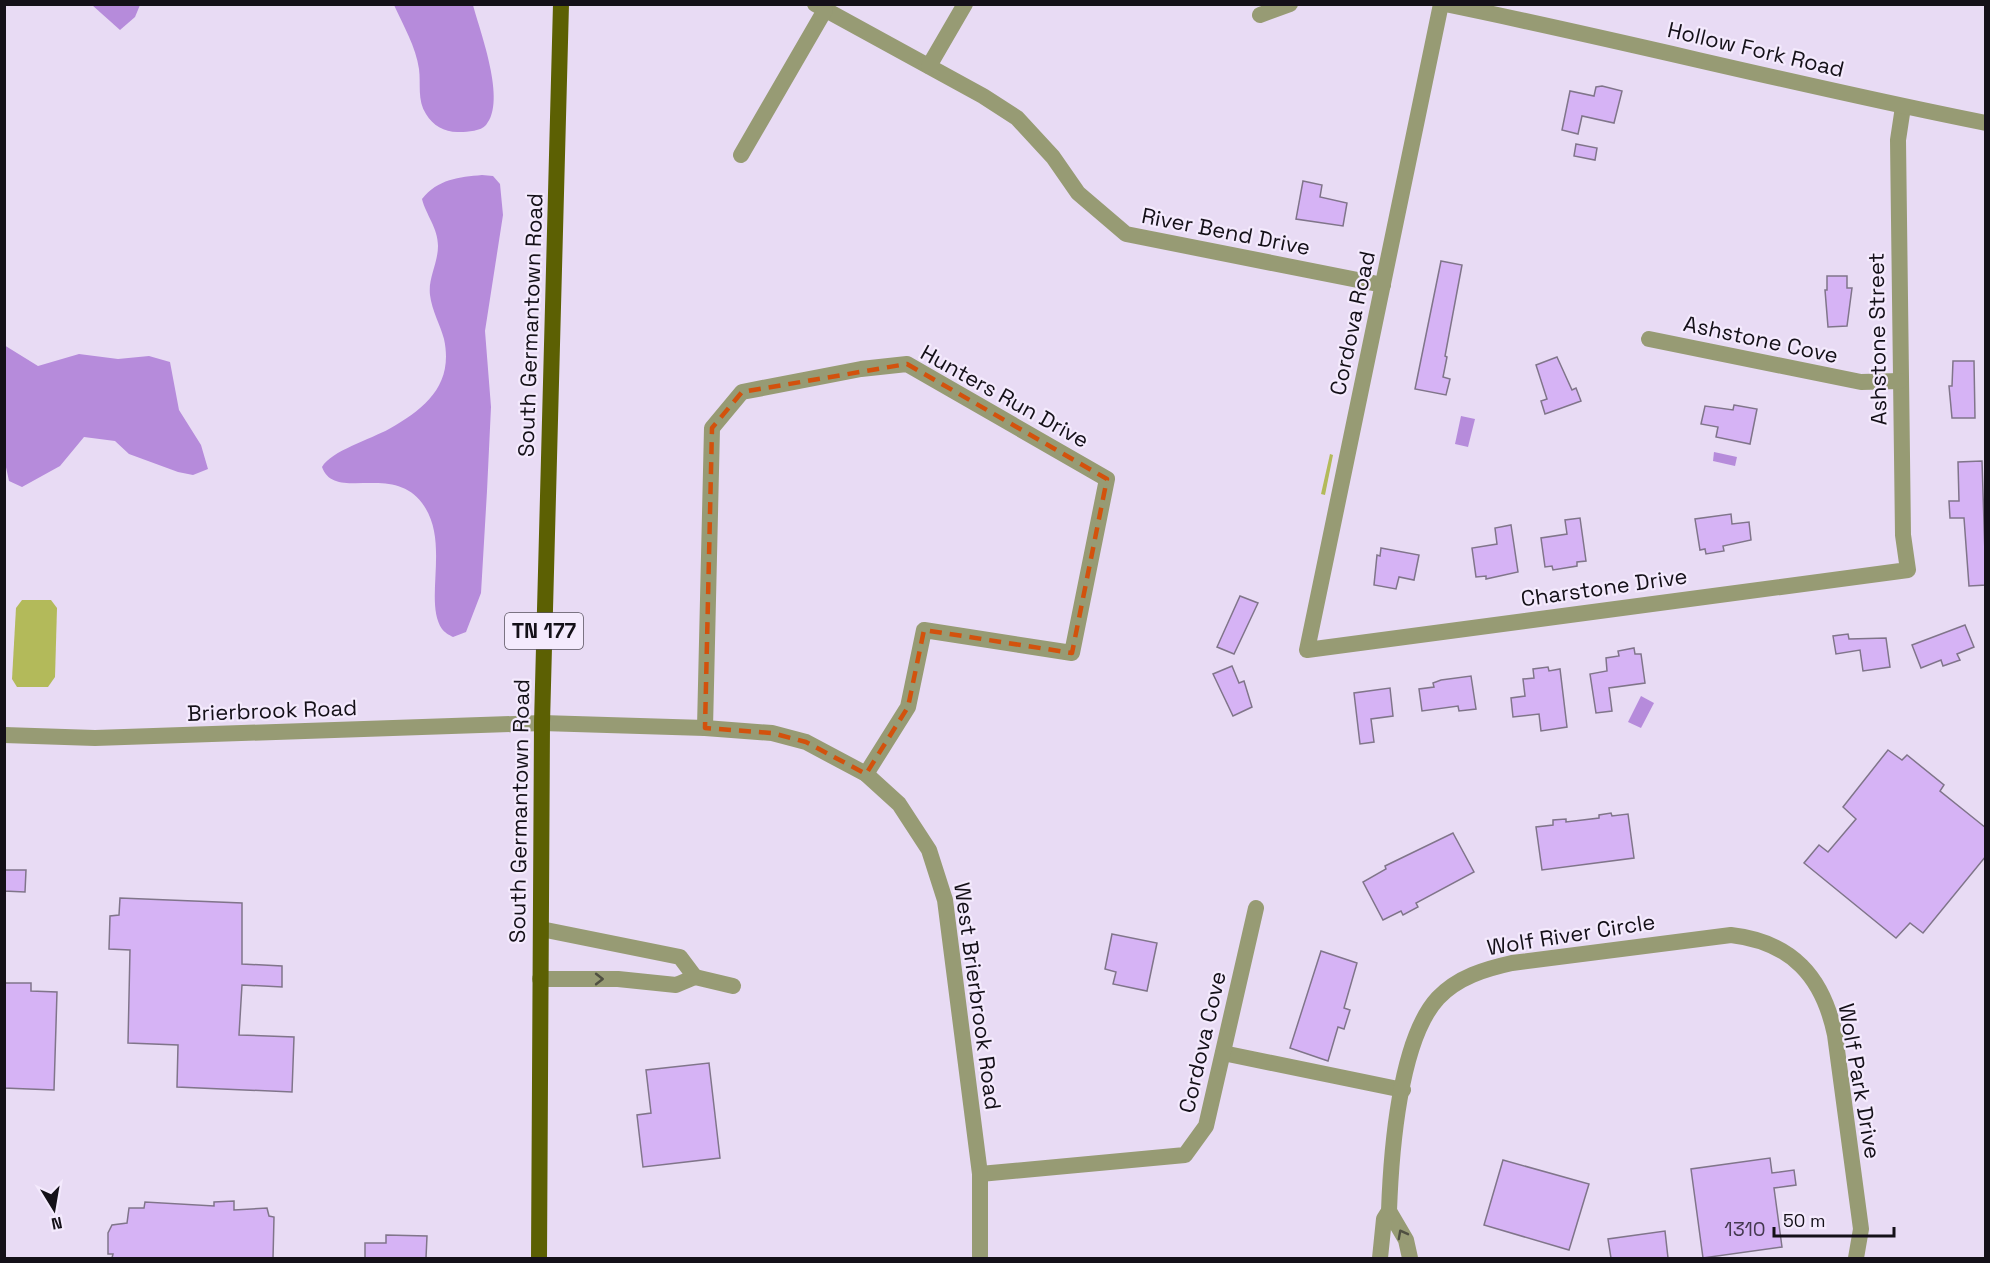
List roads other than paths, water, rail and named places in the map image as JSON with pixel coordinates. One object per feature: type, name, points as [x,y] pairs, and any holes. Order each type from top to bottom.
[{"type":"main road","name":"South Germantown Road","points":[[539,1258],[542,723],[561,4]]},
{"type":"street","points":[[929,66],[965,4]]},
{"type":"street","points":[[1260,15],[1290,4]]},
{"type":"street","name":"Cordova Road","points":[[1307,650],[1441,4]]},
{"type":"street","name":"Hollow Fork Road","points":[[1445,4],[1643,45],[1766,77],[1986,123]]},
{"type":"street","points":[[741,155],[820,8]]},
{"type":"street","name":"River Bend Drive","points":[[820,8],[929,66],[1017,118],[1053,156],[1078,193],[1126,234],[1383,285]]},
{"type":"street","name":"Ashstone Street","points":[[1903,106],[1898,140],[1900,381],[1903,535],[1908,570]]},
{"type":"street","name":"Ashstone Cove","points":[[1649,339],[1861,382],[1900,381]]},
{"type":"street","name":"Hunters Run Drive","points":[[705,728],[712,428],[742,392],[861,369],[907,364],[1107,479],[1072,653],[924,630],[908,706],[866,774]]},
{"type":"street","name":"Charstone Drive","points":[[1307,650],[1908,570]]},
{"type":"street","name":"West Brierbrook Road","points":[[542,723],[705,728],[772,733],[806,742],[866,774],[899,804],[929,850],[945,900],[980,1174],[980,1258]]},
{"type":"street","name":"Brierbrook Road","points":[[4,735],[95,738],[542,723]]},
{"type":"street","name":"Cordova Cove","points":[[980,1174],[1185,1155],[1206,1126],[1256,908]]},
{"type":"street","points":[[540,929],[680,957],[695,977]]},
{"type":"street","name":"Wolf River Circle","points":[[1380,1258],[1384,1219],[1389,1210],[1394,1130],[1403,1090],[1420,1026],[1428,1012],[1451,987],[1485,969],[1512,963],[1711,936],[1731,935],[1760,941]]},
{"type":"street","name":"Wolf Park Drive","points":[[1760,941],[1797,961],[1820,990],[1831,1016],[1861,1229],[1856,1258]]},
{"type":"street","points":[[540,979],[618,979],[676,985],[695,977],[733,986]]},
{"type":"street","points":[[1223,1053],[1403,1090]]},
{"type":"street","points":[[1389,1210],[1406,1240],[1410,1258]]}]
